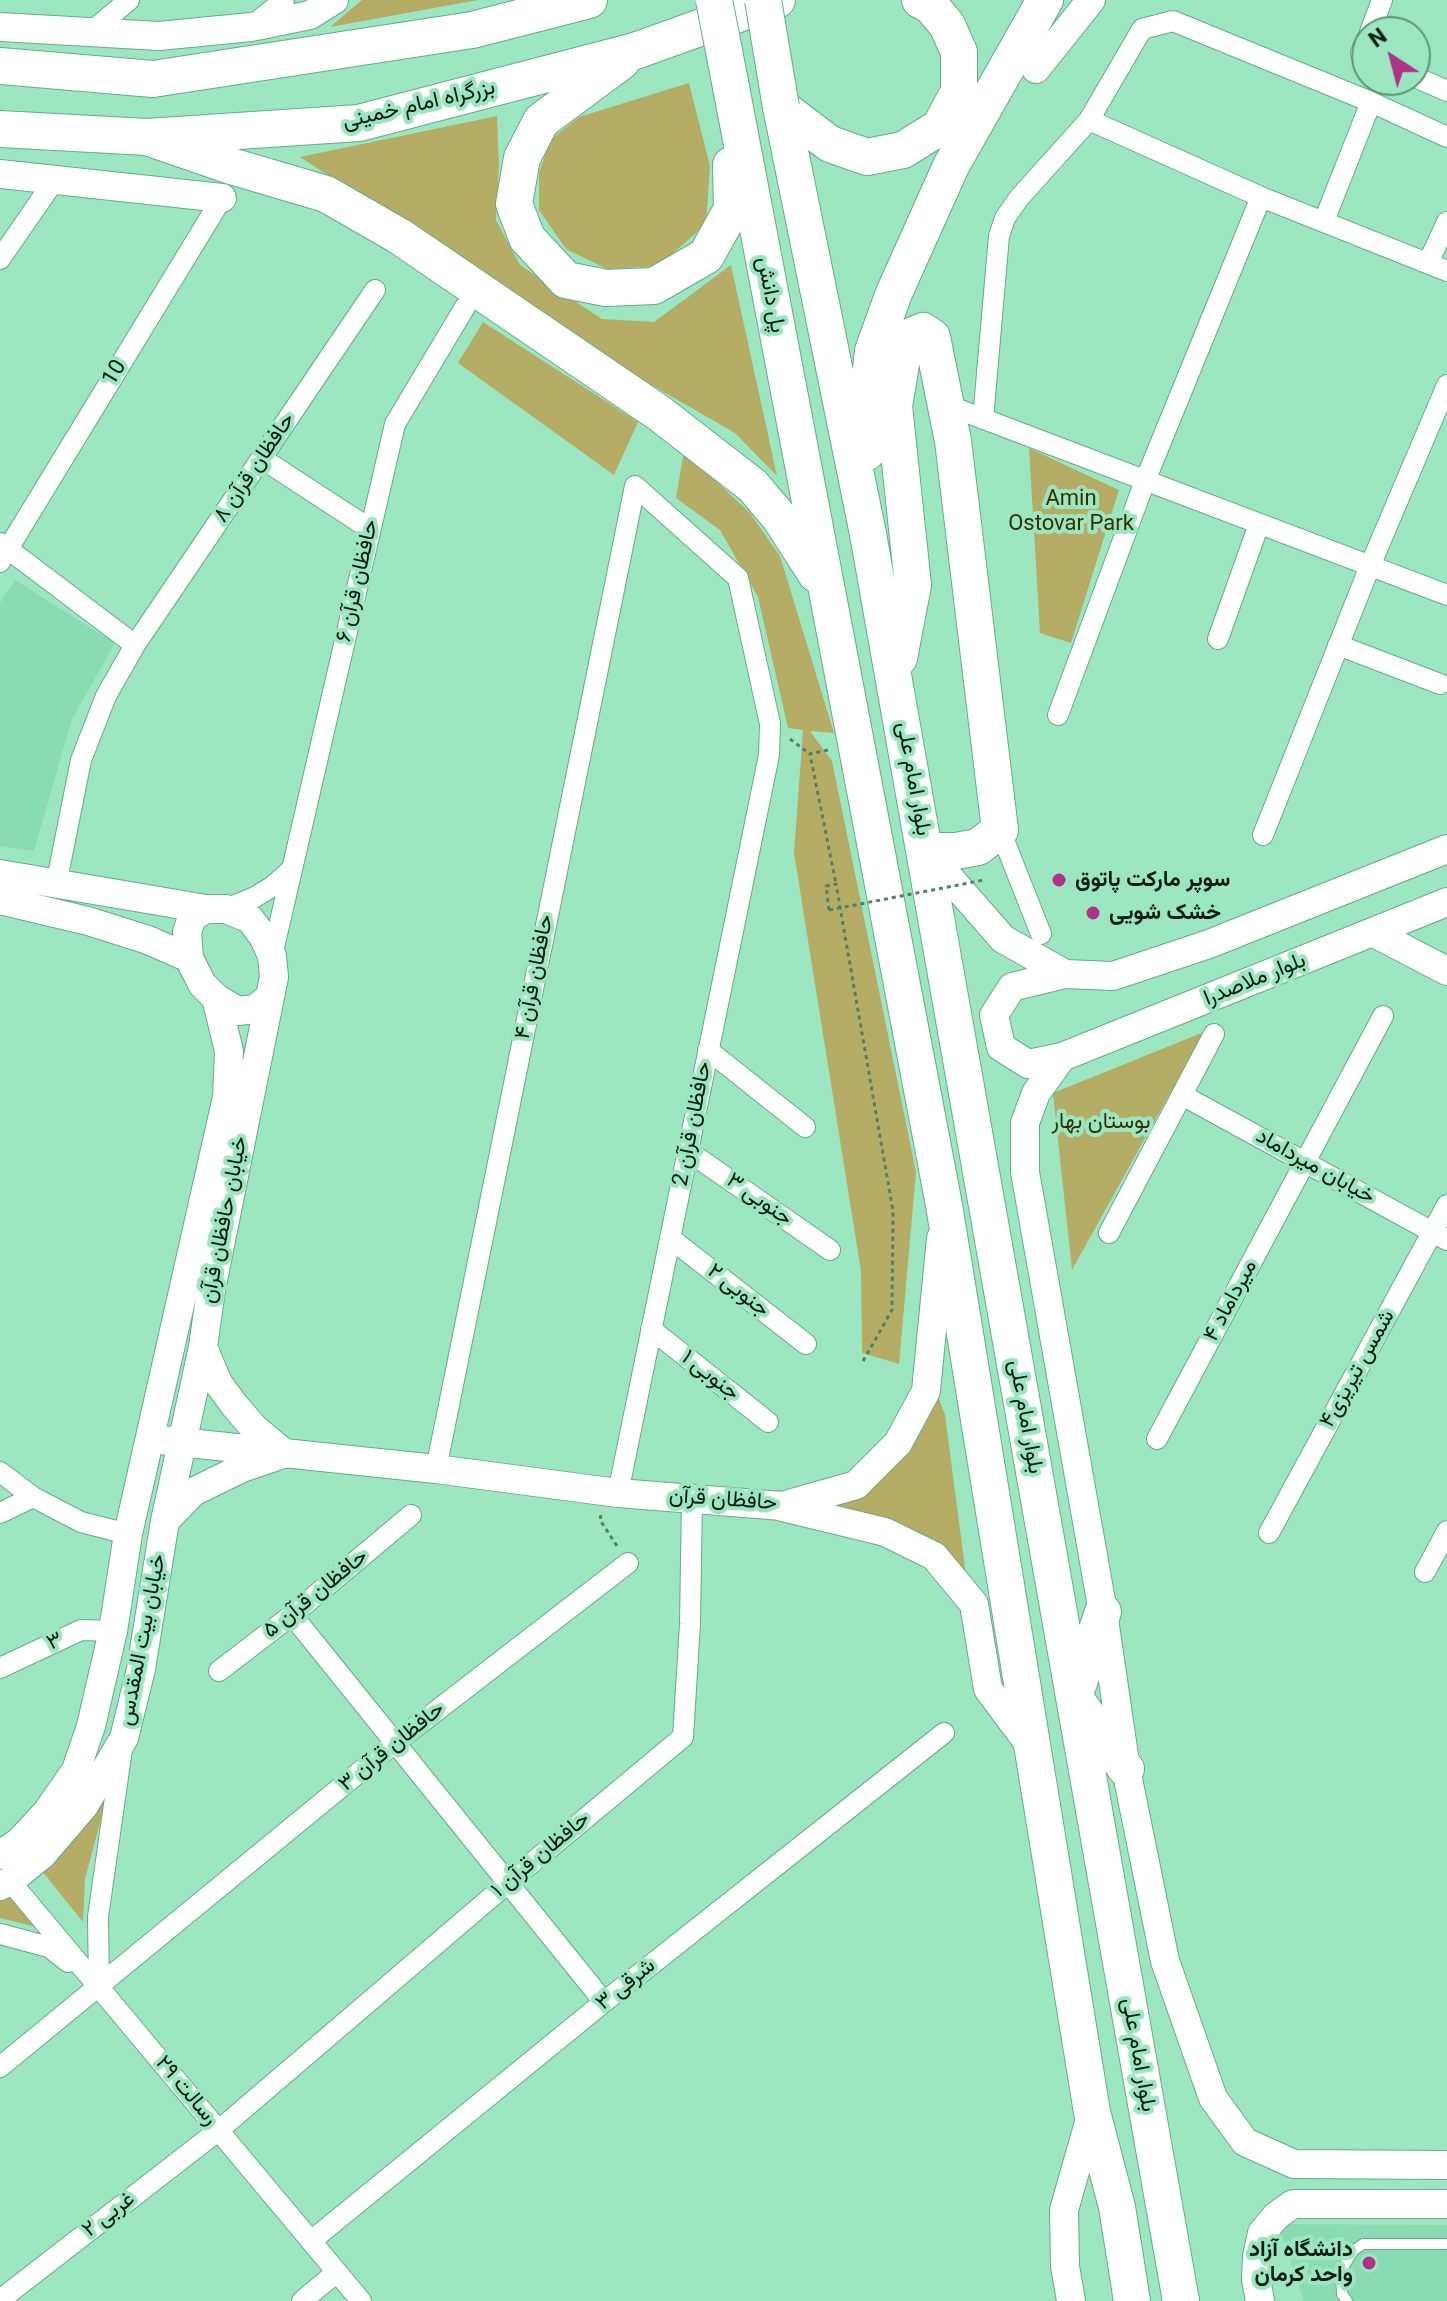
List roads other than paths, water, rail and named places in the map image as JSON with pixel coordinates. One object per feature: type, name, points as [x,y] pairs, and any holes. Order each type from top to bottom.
[{"type":"highway","points":[[0,66],[153,79],[472,30],[589,0]]},
{"type":"highway","name":"پل دانش","points":[[714,0],[827,591]]},
{"type":"highway","points":[[763,0],[781,107],[868,534]]},
{"type":"highway","name":"بزرگراه امام خمینی","points":[[0,129],[147,137],[359,123],[635,51],[777,0]]},
{"type":"highway","points":[[781,107],[830,144],[867,157],[903,150],[940,127],[959,91],[959,52],[947,25],[931,6],[920,0]]},
{"type":"highway","points":[[868,534],[866,413],[873,351],[894,293],[951,166],[1045,0]]},
{"type":"highway","points":[[635,51],[541,121],[522,158],[514,204],[527,238],[566,280],[606,288],[654,286],[706,256],[732,209],[731,87]]},
{"type":"highway","points":[[147,137],[326,194],[399,236],[659,413],[753,486],[780,518],[827,591]]},
{"type":"highway","points":[[895,679],[913,585],[894,406],[904,346],[911,336],[923,331],[932,337],[947,405],[1000,830],[978,847],[926,851]]},
{"type":"highway","name":"بلوار امام علی","points":[[868,534],[1181,2301]]},
{"type":"highway","name":"بلوار امام علی","points":[[827,591],[944,1205],[1092,2112],[1117,2207],[1132,2301]]},
{"type":"highway","points":[[1103,1612],[1074,1697],[1126,1769]]},
{"type":"highway","points":[[1117,2207],[1129,2224],[1144,2230],[1158,2221],[1164,2200]]},
{"type":"street","points":[[91,32],[129,0]]},
{"type":"street","points":[[251,27],[284,0]]},
{"type":"street","points":[[0,27],[159,36],[251,27],[310,15],[334,0]]},
{"type":"street","points":[[1036,69],[1091,0]]},
{"type":"street","points":[[983,419],[999,236],[1005,218],[1089,120],[1142,29],[1173,21],[1371,102],[1447,137]]},
{"type":"street","points":[[1324,221],[1371,102]]},
{"type":"street","points":[[1089,120],[1261,197],[1437,267],[1447,222]]},
{"type":"street","points":[[0,174],[222,198]]},
{"type":"street","points":[[0,259],[56,178]]},
{"type":"street","points":[[1058,715],[1145,481],[1261,197]]},
{"type":"street","name":"10","points":[[3,551],[222,198]]},
{"type":"street","name":"حافظان قرآن ۸","points":[[56,885],[81,760],[106,696],[135,645],[375,290]]},
{"type":"street","name":"حافظان قرآن ۶","points":[[272,956],[395,424],[465,307]]},
{"type":"street","points":[[1263,835],[1370,566],[1444,397]]},
{"type":"street","points":[[947,405],[1447,595]]},
{"type":"street","points":[[261,458],[370,529]]},
{"type":"street","name":"حافظان قرآن 2","points":[[611,1492],[670,1238],[769,755],[770,724],[738,578],[635,486]]},
{"type":"street","name":"حافظان قرآن ۴","points":[[436,1469],[635,486]]},
{"type":"street","points":[[1218,639],[1259,524]]},
{"type":"street","points":[[3,551],[135,645]]},
{"type":"street","points":[[1338,645],[1440,684]]},
{"type":"street","points":[[1000,830],[1041,934]]},
{"type":"street","points":[[926,851],[1003,939],[1065,974],[1113,976],[1195,949],[1447,849]]},
{"type":"street","points":[[0,874],[216,909],[250,919],[272,956],[274,977],[270,997],[255,1009],[238,1011],[216,998],[202,984],[189,958],[187,932],[192,917],[216,909],[255,897],[291,870]]},
{"type":"street","points":[[0,900],[88,921],[148,940],[189,958]]},
{"type":"street","name":"بلوار ملاصدرا","points":[[1065,974],[1012,987],[994,1015],[1001,1047],[1028,1064],[1062,1057],[1447,902]]},
{"type":"street","points":[[1374,933],[1447,971]]},
{"type":"street","name":"خیابان حافظان قرآن","points":[[182,1443],[270,997]]},
{"type":"street","name":"خیابان حافظان قرآن","points":[[151,1439],[227,1097],[229,1051],[216,998]]},
{"type":"street","name":"میرداماد ۴","points":[[1157,1439],[1383,1016]]},
{"type":"street","points":[[1109,1233],[1214,1034]]},
{"type":"street","points":[[708,1050],[805,1127]]},
{"type":"street","points":[[1062,1057],[1036,1093],[1025,1123],[1025,1172],[1103,1612],[1126,1769],[1165,1961],[1213,2098],[1245,2142],[1294,2164],[1447,2165]]},
{"type":"street","name":"خیابان میرداماد","points":[[1182,1095],[1440,1236]]},
{"type":"street","name":"جنوبی ۳","points":[[688,1151],[830,1250]]},
{"type":"street","name":"حافظان قرآن","points":[[151,1439],[436,1469],[611,1492],[782,1506],[856,1485],[898,1443],[926,1391],[944,1205]]},
{"type":"street","name":"شمس تیریزی۴","points":[[1269,1533],[1440,1236],[1447,1205]]},
{"type":"street","name":"جنوبی ۲","points":[[670,1238],[806,1344]]},
{"type":"street","name":"جنوبی ۱","points":[[651,1329],[768,1422]]},
{"type":"street","points":[[203,1347],[218,1383],[235,1406],[254,1428],[285,1454]]},
{"type":"street","name":"خیابان بیت المقدس","points":[[0,1855],[19,1842],[47,1812],[76,1770],[91,1726],[113,1631],[128,1534],[151,1439]]},
{"type":"street","name":"خیابان بیت المقدس","points":[[3,1880],[42,1855],[84,1806],[124,1738],[141,1669],[165,1521],[182,1443]]},
{"type":"street","name":"حافظان قرآن","points":[[165,1521],[193,1492],[242,1468],[285,1454]]},
{"type":"street","points":[[0,1472],[33,1497],[81,1522],[128,1534]]},
{"type":"street","points":[[0,1513],[33,1497]]},
{"type":"street","name":"حافظان قرآن ۱","points":[[219,2130],[683,1737],[690,1624],[692,1499]]},
{"type":"street","points":[[782,1506],[885,1532],[934,1556],[974,1604],[988,1689],[1035,1752]]},
{"type":"street","name":"حافظان قرآن ۵","points":[[219,1671],[292,1615],[411,1515]]},
{"type":"street","points":[[1425,1572],[1447,1531]]},
{"type":"street","name":"حافظان قرآن ۳","points":[[0,2067],[396,1742],[628,1563]]},
{"type":"street","points":[[292,1615],[604,2002]]},
{"type":"street","name":"۳","points":[[0,1668],[81,1630],[113,1631]]},
{"type":"street","name":"۳ شرقی","points":[[311,2241],[604,2002],[944,1733]]},
{"type":"street","points":[[99,1987],[98,1917],[124,1738]]},
{"type":"street","name":"رسالت ۲۹","points":[[3,1880],[99,1987],[361,2301]]},
{"type":"street","points":[[0,1934],[49,1947],[99,1987]]},
{"type":"street","points":[[1071,2301],[1065,2266],[1064,2210],[1092,2112]]},
{"type":"street","name":"۲ غربی","points":[[0,2300],[219,2130]]},
{"type":"street","points":[[1260,2301],[1256,2279],[1262,2233],[1276,2216],[1293,2204],[1447,2204]]},
{"type":"street","points":[[302,2301],[337,2272]]},
{"type":"lane","points":[[1347,2301],[1342,2294],[1341,2271],[1353,2251],[1363,2244],[1447,2244]]},
{"type":"place","name":"سوپر مارکت پاتوق","points":[[1059,880]]},
{"type":"place","name":"خشک شویی","points":[[1093,913]]},
{"type":"place","name":"دانشگاه آزاد واحد کرمان","points":[[1369,2263]]},
{"type":"park label","name":"Amin Ostovar Park","points":[[1071,512]]},
{"type":"park label","name":"بوستان بهار","points":[[1101,1122]]}]
